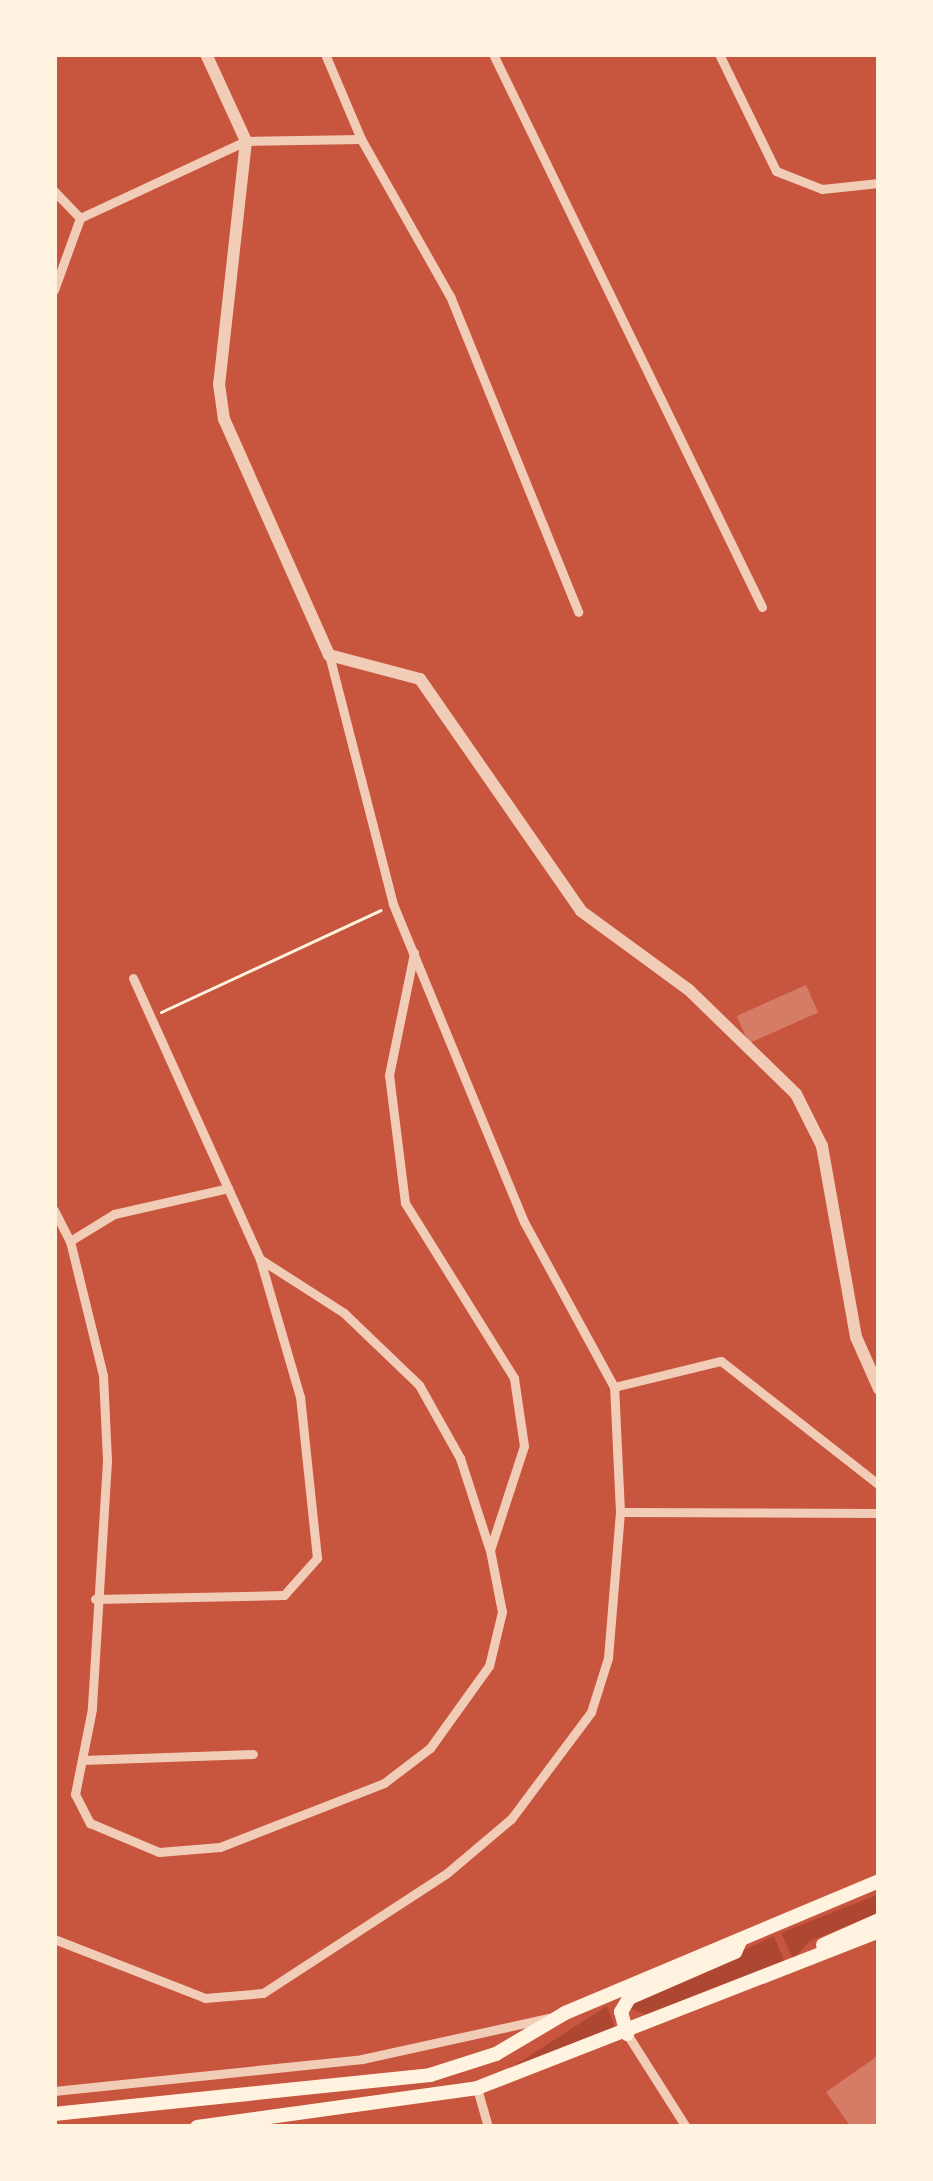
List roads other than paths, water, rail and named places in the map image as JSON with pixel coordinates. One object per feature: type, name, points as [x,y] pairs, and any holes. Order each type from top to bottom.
[{"type":"main road","points":[[54,2114],[430,2075],[496,2054],[565,2013],[879,1881]]},
{"type":"main road","points":[[814,1958],[818,1948],[879,1920]]},
{"type":"main road","points":[[197,2127],[260,2124],[477,2088],[627,2034],[879,1931]]},
{"type":"main road","points":[[627,2034],[621,2012],[629,1998],[735,1952],[741,1939]]},
{"type":"street","points":[[54,1940],[205,1998],[262,1993],[446,1873],[511,1819],[591,1712],[616,1619],[620,1512],[614,1387],[524,1222],[393,904],[329,655],[224,419],[219,384],[246,140],[206,54]]},
{"type":"street","points":[[325,54],[361,139],[450,296],[578,612]]},
{"type":"street","points":[[493,54],[762,607]]},
{"type":"street","points":[[719,54],[776,171],[821,189],[879,183]]},
{"type":"street","points":[[54,290],[80,218],[246,140],[361,139]]},
{"type":"street","points":[[54,191],[80,218]]},
{"type":"street","points":[[329,655],[420,679],[581,911],[689,990],[796,1094],[821,1145],[856,1337],[879,1389]]},
{"type":"street","points":[[414,953],[389,1076],[401,1186],[514,1378],[524,1446],[490,1550]]},
{"type":"street","points":[[95,1599],[284,1595],[317,1558],[301,1397],[260,1259],[133,978]]},
{"type":"street","points":[[70,1241],[114,1214],[228,1188]]},
{"type":"street","points":[[54,1210],[70,1241],[103,1375],[107,1461],[82,1760],[75,1794],[90,1823],[158,1852],[220,1847],[384,1784],[430,1748],[489,1666],[502,1612],[490,1550],[460,1458],[419,1385],[344,1313],[260,1259]]},
{"type":"street","points":[[614,1387],[721,1361],[879,1485]]},
{"type":"street","points":[[620,1512],[879,1514]]},
{"type":"street","points":[[82,1760],[253,1754]]},
{"type":"street","points":[[54,2091],[362,2059],[459,2044],[565,2013]]},
{"type":"street","points":[[627,2034],[686,2127]]},
{"type":"street","points":[[477,2088],[488,2127]]}]
